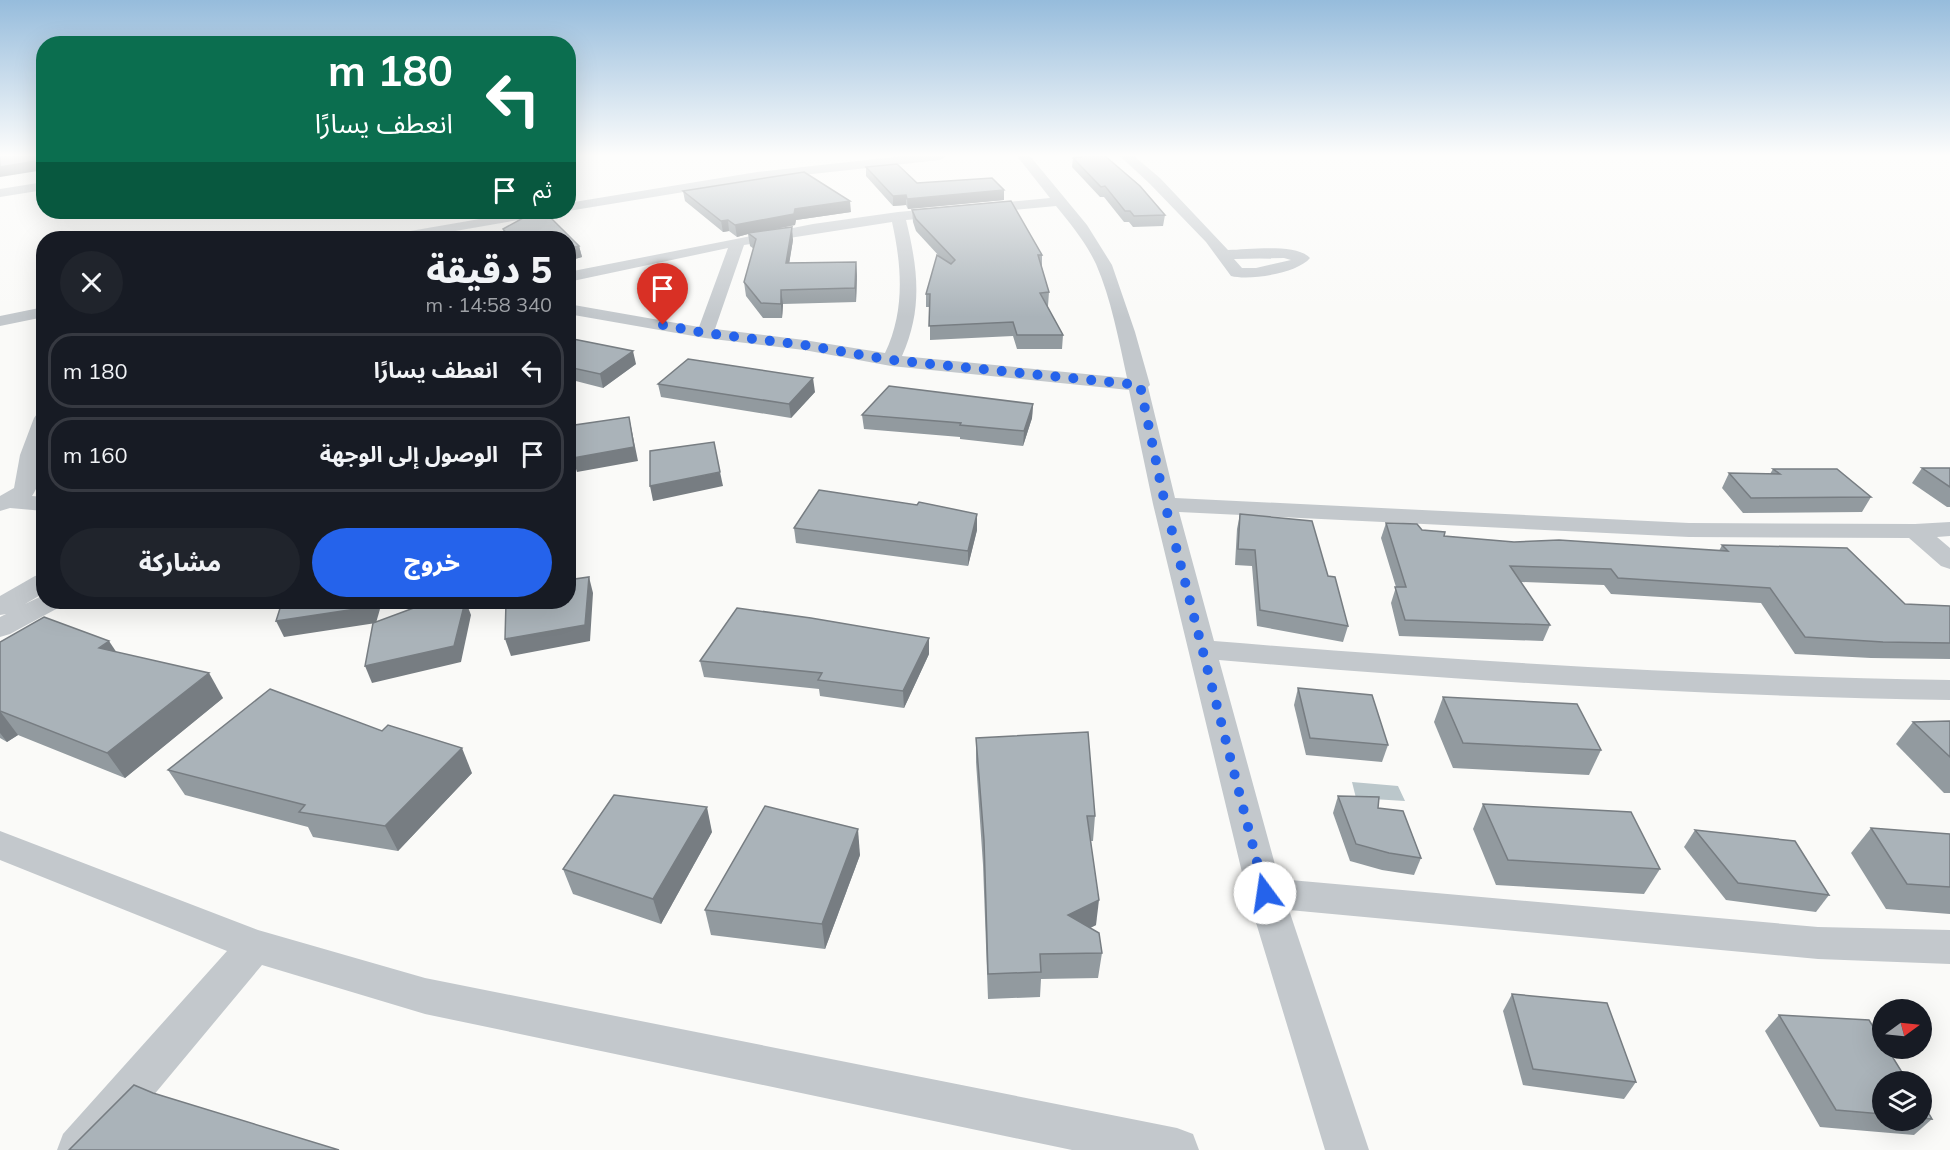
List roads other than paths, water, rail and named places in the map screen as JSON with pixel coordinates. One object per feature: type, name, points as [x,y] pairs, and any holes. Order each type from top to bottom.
[{"type":"street","points":[[576,275],[737,243],[898,216],[967,210]]},
{"type":"street","points":[[1068,210],[1104,265],[1126,332],[1140,385],[1165,504],[1265,893],[1347,1150]]},
{"type":"street","points":[[1182,210],[1225,255]]},
{"type":"street","points":[[891,360],[904,329],[908,290],[906,252],[898,216]]},
{"type":"street","points":[[452,231],[508,219]]},
{"type":"street","points":[[705,333],[737,243]]},
{"type":"street","points":[[576,310],[705,333],[804,345],[891,360],[1140,385]]},
{"type":"street","points":[[0,321],[36,314]]},
{"type":"street","points":[[5,503],[25,490],[36,441]]},
{"type":"street","points":[[5,503],[36,504]]},
{"type":"street","points":[[1165,504],[1689,530],[1915,531],[1950,529]]},
{"type":"street","points":[[1915,531],[1950,561]]},
{"type":"street","points":[[0,607],[36,587]]},
{"type":"street","points":[[0,628],[36,609]]},
{"type":"street","points":[[1203,649],[1384,665],[1606,680],[1950,690]]},
{"type":"street","points":[[0,846],[255,946],[424,996],[1177,1150]]},
{"type":"street","points":[[1265,893],[1818,943],[1950,947]]},
{"type":"street","points":[[79,1150],[255,946]]}]
